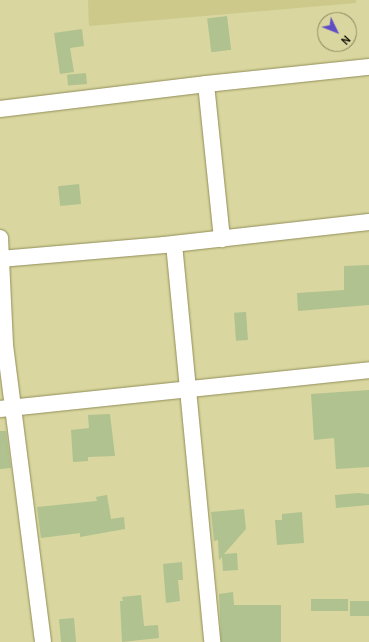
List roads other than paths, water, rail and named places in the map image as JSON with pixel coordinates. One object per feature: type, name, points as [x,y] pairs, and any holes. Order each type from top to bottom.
[{"type":"street","points":[[0,109],[206,84],[369,67]]},
{"type":"street","points":[[206,84],[222,239]]},
{"type":"street","points":[[1,259],[174,244],[369,222]]},
{"type":"street","points":[[0,238],[7,409],[43,642]]},
{"type":"street","points":[[174,244],[185,389],[212,642]]},
{"type":"street","points":[[7,409],[369,370]]}]
